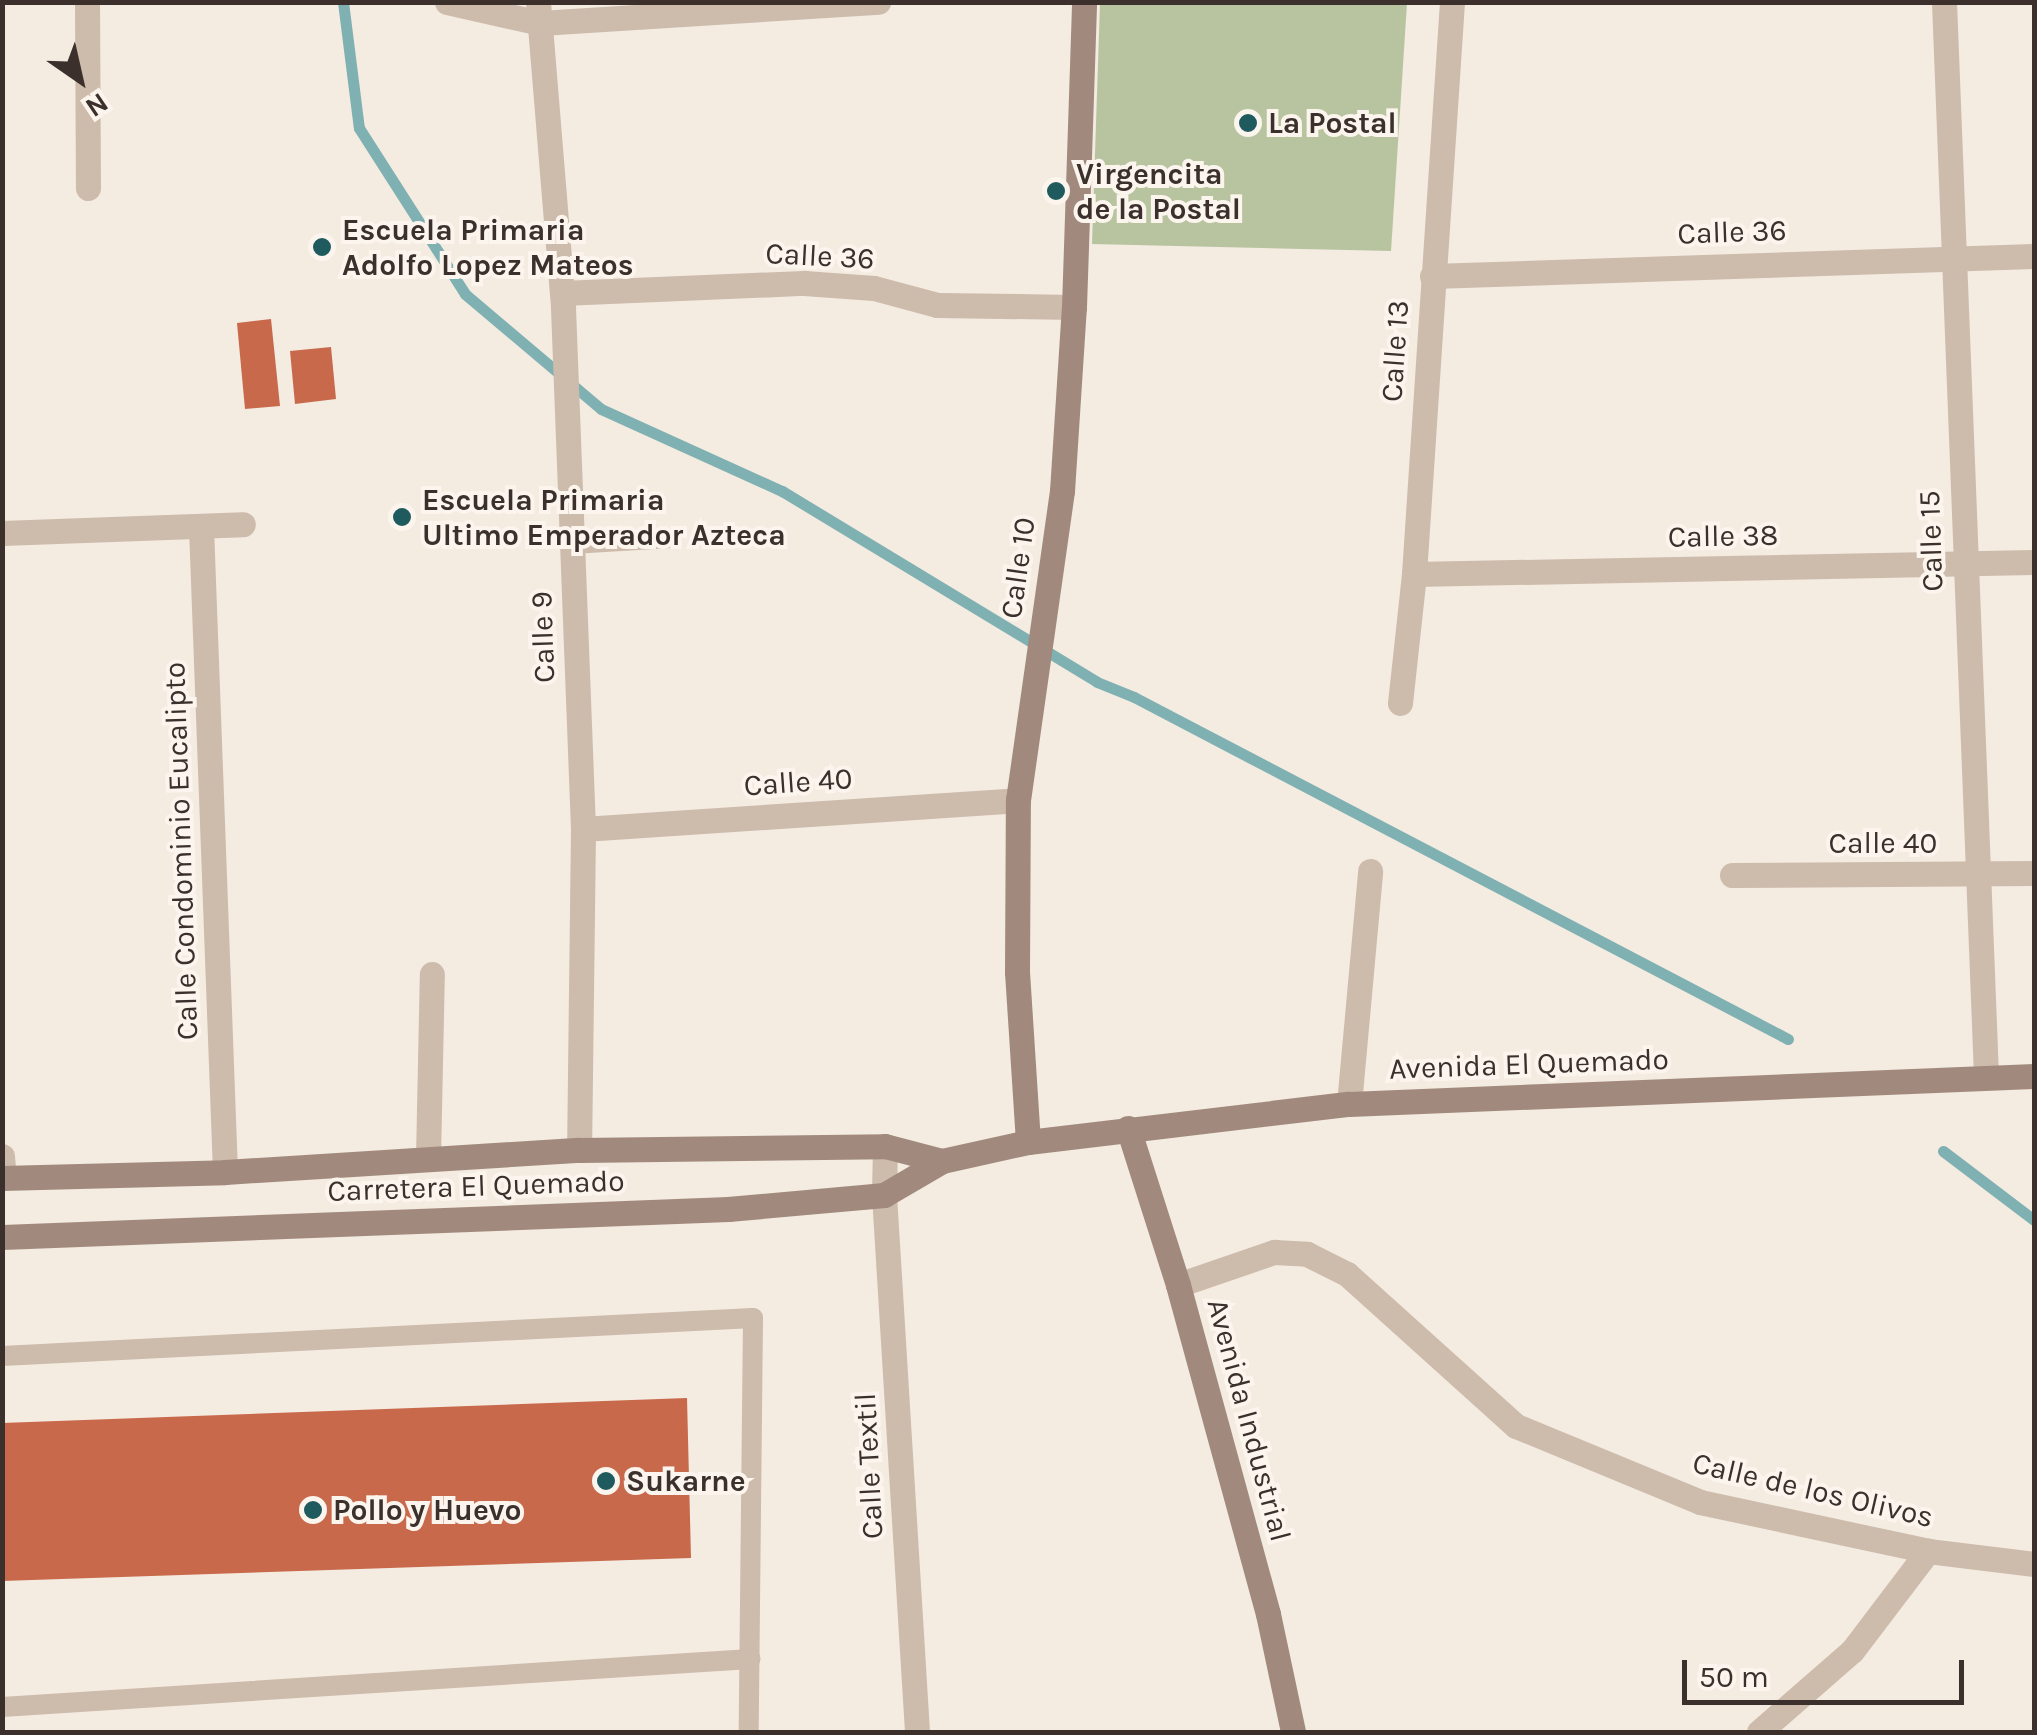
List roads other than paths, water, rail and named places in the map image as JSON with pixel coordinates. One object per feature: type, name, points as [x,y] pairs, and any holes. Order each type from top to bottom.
[{"type":"main road","name":"Calle 10","points":[[1028,1142],[1017,972],[1018,800],[1062,491],[1074,308],[1084,2]]},
{"type":"main road","name":"Avenida El Quemado","points":[[1028,1142],[1349,1104],[2034,1076]]},
{"type":"main road","name":"Avenida Industrial","points":[[1128,1128],[1178,1285],[1268,1614],[1293,1732]]},
{"type":"main road","name":"Carretera El Quemado","points":[[2,1237],[728,1209],[884,1196],[942,1161],[1028,1142]]},
{"type":"main road","name":"Carretera El Quemado","points":[[3,1178],[225,1172],[579,1150],[885,1146],[942,1161]]},
{"type":"street","points":[[88,2],[88,188]]},
{"type":"street","points":[[447,2],[539,13],[878,2]]},
{"type":"street","name":"Calle 13","points":[[1400,703],[1414,574],[1452,2]]},
{"type":"street","name":"Calle 15","points":[[1944,2],[1986,1077]]},
{"type":"street","name":"Calle 9","points":[[539,13],[562,301],[583,829],[579,1150]]},
{"type":"street","name":"Calle 36","points":[[1432,276],[2034,256]]},
{"type":"street","name":"Calle 36","points":[[562,301],[804,283],[874,288],[937,305],[1074,308]]},
{"type":"street","points":[[2,533],[242,524]]},
{"type":"street","name":"Calle Condominio Eucalipto","points":[[201,528],[225,1172]]},
{"type":"street","name":"Calle 38","points":[[1414,574],[2034,562]]},
{"type":"street","name":"Calle 40","points":[[583,829],[1018,800]]},
{"type":"street","points":[[1349,1104],[1370,871]]},
{"type":"street","name":"Calle 40","points":[[1732,875],[2034,874]]},
{"type":"street","points":[[428,1158],[432,974]]},
{"type":"street","name":"Calle Textil","points":[[885,1146],[884,1196],[917,1732]]},
{"type":"street","points":[[2,1156],[3,1178]]},
{"type":"street","name":"Calle de los Olivos","points":[[1178,1285],[1274,1252],[1307,1254],[1346,1274],[1516,1426],[1700,1502],[1928,1551],[2034,1564]]},
{"type":"street","points":[[1759,1732],[1852,1651],[1928,1551]]},
{"type":"lane","points":[[572,544],[671,538]]},
{"type":"lane","points":[[2,1356],[753,1318],[749,1732]]},
{"type":"lane","points":[[2,1707],[750,1659]]},
{"type":"waterway","points":[[343,2],[359,128],[465,294],[601,409],[782,491],[1097,682],[1134,697],[1788,1039]]},
{"type":"waterway","points":[[1943,1151],[2034,1220]]},
{"type":"place","name":"La Postal","points":[[1248,123]]},
{"type":"place","name":"Virgencita de la Postal","points":[[1056,191]]},
{"type":"place","name":"Escuela Primaria Adolfo Lopez Mateos","points":[[322,247]]},
{"type":"place","name":"Escuela Primaria Ultimo Emperador Azteca","points":[[402,517]]},
{"type":"place","name":"Sukarne","points":[[606,1481]]},
{"type":"place","name":"Pollo y Huevo","points":[[313,1510]]}]
